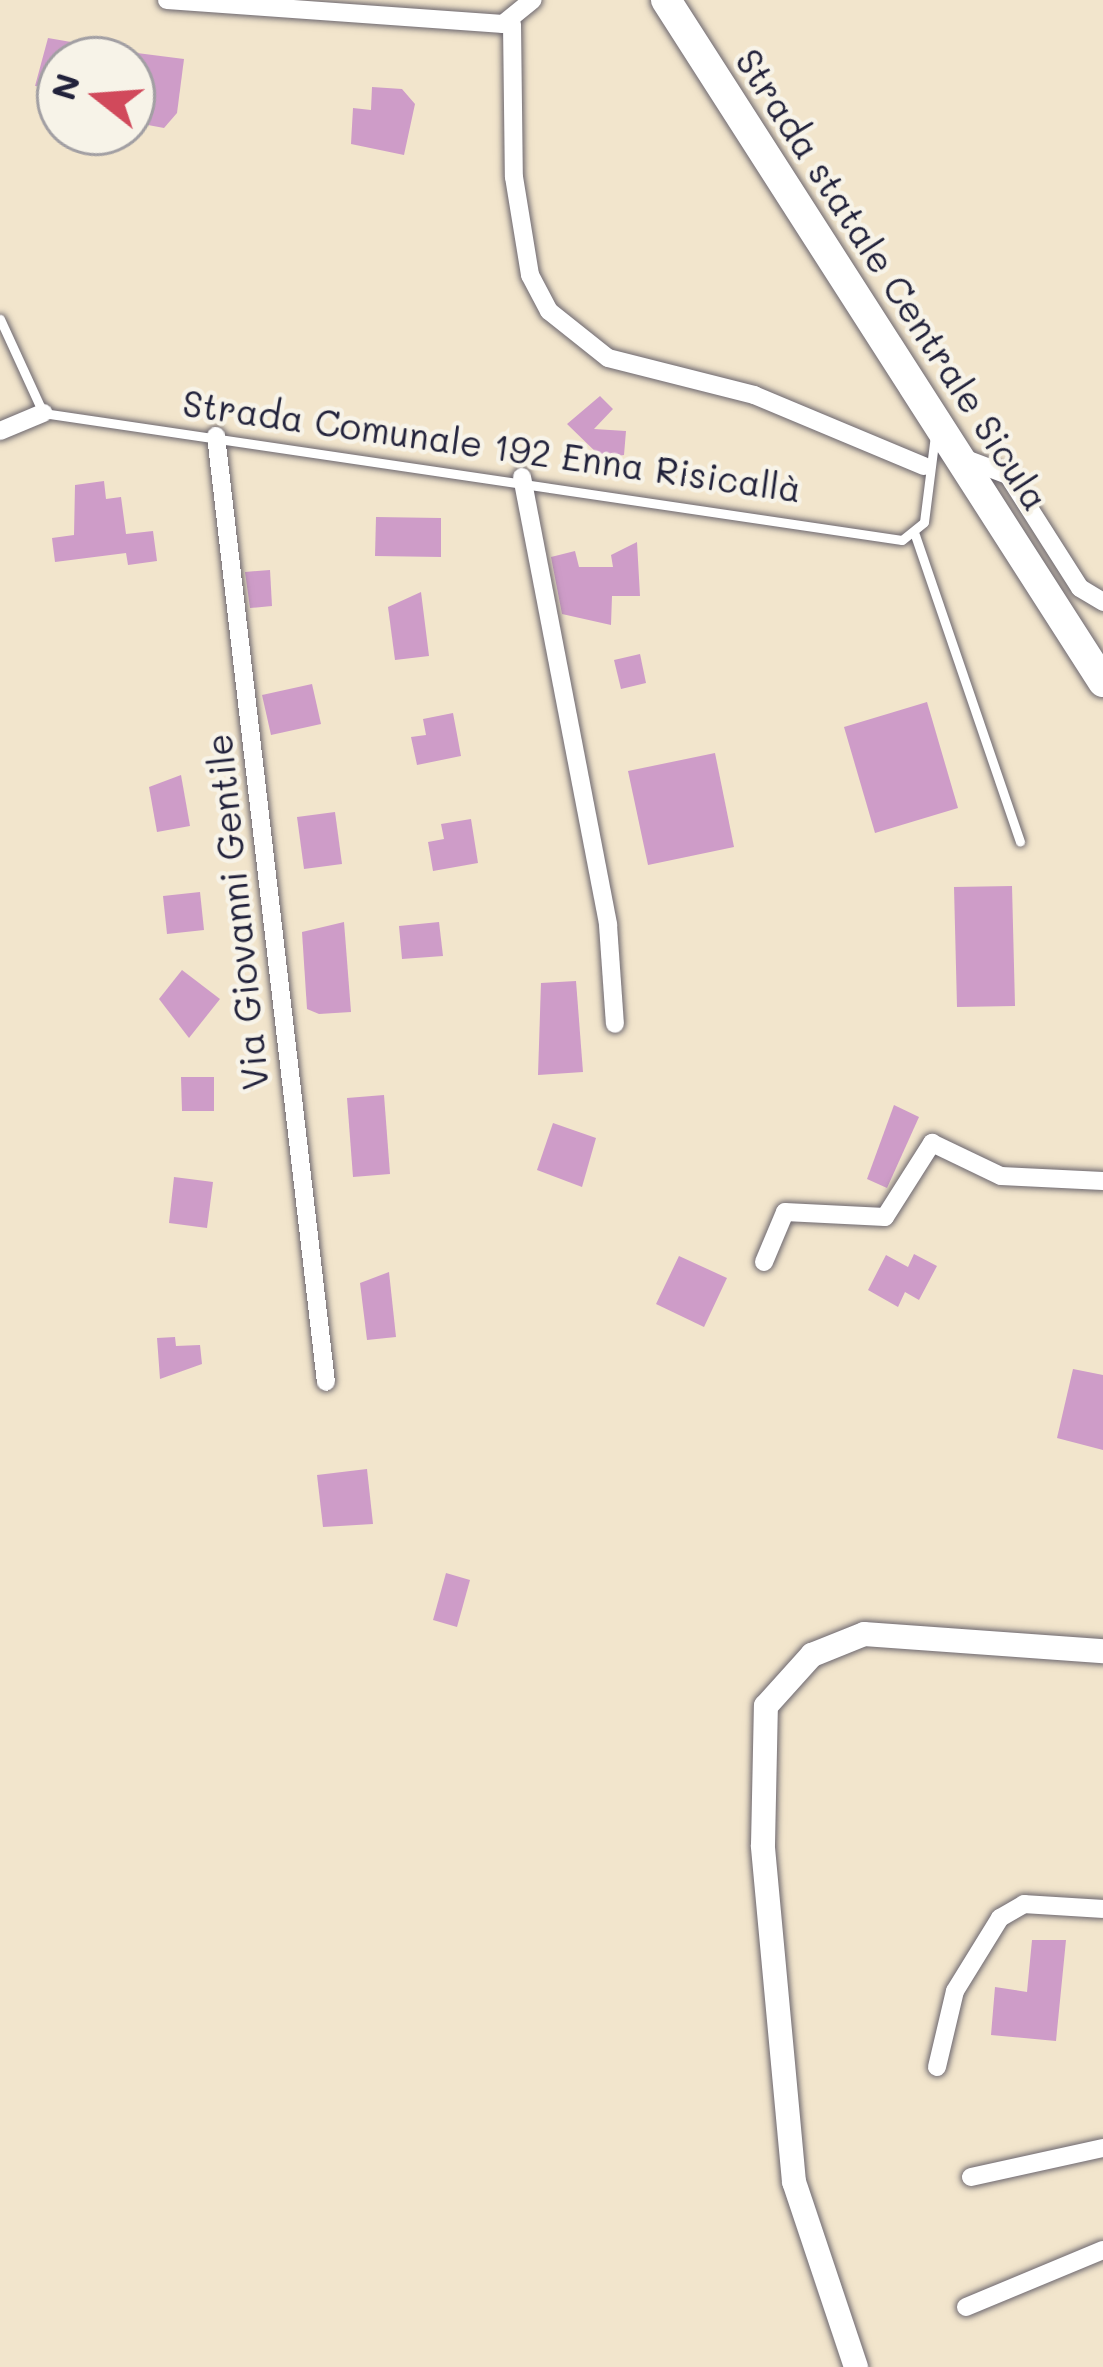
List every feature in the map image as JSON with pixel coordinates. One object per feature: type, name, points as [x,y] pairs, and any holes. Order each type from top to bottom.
[{"type":"main road","name":"Strada statale Centrale Sicula","points":[[666,0],[1103,682]]},
{"type":"main road","name":"Strada statale Centrale Sicula","points":[[1054,602],[1103,660]]},
{"type":"street","points":[[167,0],[512,24]]},
{"type":"street","points":[[533,0],[512,24],[516,196],[530,275],[549,311],[608,358],[754,395],[924,466]]},
{"type":"street","points":[[0,431],[43,413]]},
{"type":"street","name":"Via Giovanni Gentile","points":[[216,436],[326,1382]]},
{"type":"street","points":[[963,458],[1007,475],[1079,588],[1103,602]]},
{"type":"street","points":[[522,477],[608,925],[615,1024]]},
{"type":"street","points":[[764,1262],[785,1212],[885,1217],[932,1143],[1000,1176],[1103,1181]]},
{"type":"street","points":[[856,2367],[794,2182],[763,1845],[766,1706],[812,1655],[864,1634],[1103,1651]]},
{"type":"street","points":[[937,2067],[955,1991],[1000,1918],[1024,1904],[1103,1909]]},
{"type":"street","points":[[971,2176],[1103,2148]]},
{"type":"street","points":[[966,2307],[1103,2250]]},
{"type":"lane","points":[[0,319],[43,413]]},
{"type":"lane","name":"Strada Comunale 192 Enna Risicallà","points":[[43,413],[915,535]]},
{"type":"lane","points":[[944,428],[927,440],[915,535],[1020,842]]},
{"type":"building","points":[[156,55],[184,59],[177,113],[164,128],[156,126]]},
{"type":"building","points":[[372,87],[402,89],[415,104],[404,155],[351,144],[353,108],[371,110]]},
{"type":"building","points":[[600,396],[613,409],[594,429],[626,431],[624,455],[602,458],[567,424]]},
{"type":"building","points":[[104,481],[106,499],[121,497],[126,534],[153,531],[157,561],[128,565],[126,553],[55,562],[52,538],[74,535],[75,485]]},
{"type":"building","points":[[376,517],[441,518],[441,557],[375,556]]},
{"type":"building","points":[[637,542],[640,596],[612,596],[611,625],[562,614],[551,557],[575,551],[579,567],[613,567],[611,555]]},
{"type":"building","points":[[270,570],[272,606],[250,608],[245,572]]},
{"type":"building","points":[[421,592],[429,656],[395,660],[388,607]]},
{"type":"building","points":[[640,654],[646,683],[621,689],[614,660]]},
{"type":"building","points":[[312,684],[321,724],[271,735],[262,695]]},
{"type":"building","points":[[927,702],[958,808],[875,833],[844,727]]},
{"type":"building","points":[[453,713],[461,756],[417,765],[411,737],[426,735],[423,719]]},
{"type":"building","points":[[715,753],[734,847],[648,865],[628,771]]},
{"type":"building","points":[[181,775],[190,826],[157,832],[149,787]]},
{"type":"building","points":[[335,812],[342,864],[304,869],[297,817]]},
{"type":"building","points":[[471,819],[478,863],[433,871],[428,842],[444,839],[441,824]]},
{"type":"building","points":[[1012,886],[1015,1006],[957,1007],[954,887]]},
{"type":"building","points":[[200,892],[204,930],[167,934],[163,896]]},
{"type":"building","points":[[344,922],[351,1012],[319,1014],[307,1009],[302,932]]},
{"type":"building","points":[[439,922],[443,956],[402,959],[399,926]]},
{"type":"building","points":[[182,970],[220,999],[189,1038],[159,999]]},
{"type":"building","points":[[576,981],[583,1072],[538,1075],[541,983]]},
{"type":"building","points":[[181,1077],[214,1077],[214,1111],[182,1111]]},
{"type":"building","points":[[384,1095],[390,1174],[353,1177],[347,1098]]},
{"type":"building","points":[[894,1105],[919,1117],[887,1188],[867,1179]]},
{"type":"building","points":[[553,1123],[596,1138],[582,1187],[537,1170]]},
{"type":"building","points":[[174,1177],[213,1182],[207,1228],[169,1223]]},
{"type":"building","points":[[914,1254],[937,1266],[919,1300],[905,1292],[898,1307],[868,1290],[886,1255],[908,1267]]},
{"type":"building","points":[[679,1256],[727,1278],[704,1327],[656,1304]]},
{"type":"building","points":[[389,1272],[396,1337],[367,1340],[360,1283]]},
{"type":"building","points":[[175,1337],[176,1346],[200,1345],[202,1364],[160,1379],[157,1338]]},
{"type":"building","points":[[1073,1369],[1103,1375],[1103,1450],[1057,1438]]},
{"type":"building","points":[[367,1469],[373,1524],[323,1527],[317,1475]]},
{"type":"building","points":[[446,1573],[470,1580],[457,1627],[433,1620]]},
{"type":"building","points":[[1032,1940],[1066,1940],[1056,2041],[991,2035],[995,1987],[1027,1992]]}]
